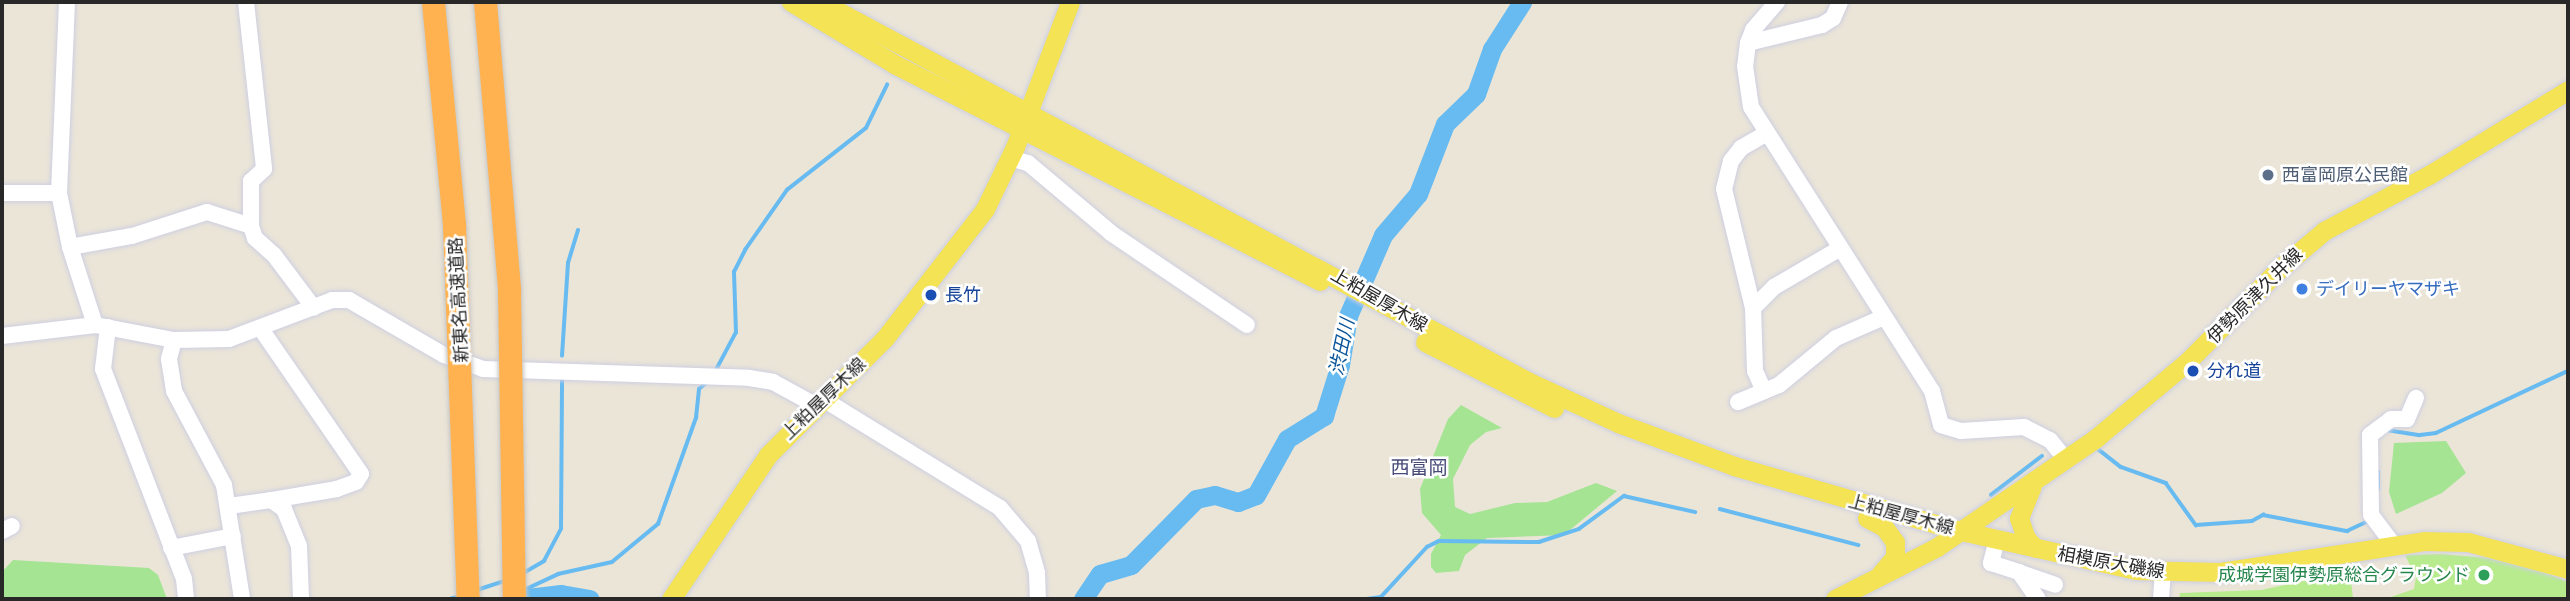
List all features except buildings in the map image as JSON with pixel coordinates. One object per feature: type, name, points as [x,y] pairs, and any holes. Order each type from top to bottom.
[{"type":"highway","name":"新東名高速道路","points":[[433,2],[460,320],[468,599]]},
{"type":"highway","points":[[485,2],[509,290],[514,599]]},
{"type":"main road","name":"上粕屋厚木線","points":[[791,2],[894,64],[1024,121]]},
{"type":"main road","name":"上粕屋厚木線","points":[[821,2],[1024,121],[1329,278],[1375,305],[1453,359],[1611,435],[1740,482],[1867,519],[1934,532],[1961,531]]},
{"type":"main road","name":"上粕屋厚木線","points":[[671,599],[768,455],[885,338],[965,237],[1010,158],[1070,2]]},
{"type":"main road","name":"伊勢原津久井線","points":[[1961,531],[2066,460],[2186,362],[2279,268],[2324,232],[2429,175],[2568,90]]},
{"type":"main road","name":"上粕屋厚木線","points":[[1375,305],[1618,423],[1734,466],[1961,531]]},
{"type":"main road","points":[[2035,482],[2022,501],[2019,518],[2025,538],[2035,548]]},
{"type":"main road","points":[[1867,519],[1891,534],[1896,550],[1890,565],[1874,580]]},
{"type":"main road","points":[[1835,599],[1961,531]]},
{"type":"main road","name":"相模原大磯線","points":[[1961,531],[2163,573],[2267,567],[2393,544],[2468,542],[2568,569]]},
{"type":"street","points":[[67,2],[60,193],[70,247],[101,326],[103,369],[184,579],[186,599]]},
{"type":"street","points":[[246,2],[264,169],[251,181],[251,226],[255,238],[274,255],[314,308]]},
{"type":"street","points":[[1777,2],[1748,43],[1745,66],[1751,107],[1765,134],[1932,391],[1941,425],[1949,429],[2025,427],[2050,440],[2066,460]]},
{"type":"street","points":[[1748,43],[1822,24],[1833,18],[1840,2]]},
{"type":"street","points":[[1764,391],[1755,371],[1753,308],[1724,189],[1731,161],[1741,148],[1765,134]]},
{"type":"street","points":[[1010,158],[1028,163],[1111,233],[1247,325]]},
{"type":"street","points":[[2,194],[60,193]]},
{"type":"street","points":[[70,247],[132,236],[207,212],[251,226]]},
{"type":"street","points":[[1753,308],[1774,287],[1839,249]]},
{"type":"street","points":[[2,336],[101,326],[174,340],[229,339],[332,300],[349,300],[444,355],[483,369],[749,378],[773,382],[819,402],[1000,508],[1028,541],[1038,598]]},
{"type":"street","points":[[1738,402],[1779,385],[1836,338],[1884,317]]},
{"type":"street","points":[[229,506],[337,489],[356,482],[361,474],[261,329]]},
{"type":"street","points":[[174,340],[169,359],[174,391],[218,467],[229,506],[242,599]]},
{"type":"street","points":[[2393,544],[2373,520],[2370,435],[2390,419],[2407,419],[2416,398]]},
{"type":"street","points":[[271,500],[284,509],[299,546],[301,599]]},
{"type":"street","points":[[171,548],[233,536]]},
{"type":"street","points":[[1997,539],[1991,563],[2055,585]]},
{"type":"street","points":[[2019,572],[2038,599]]},
{"type":"street","points":[[2161,599],[2163,573]]},
{"type":"green space","points":[[1461,405],[1502,428],[1486,432],[1470,445],[1453,479],[1455,507],[1470,514],[1515,503],[1547,502],[1596,483],[1617,491],[1564,535],[1487,538],[1465,555],[1459,571],[1436,573],[1431,567],[1431,554],[1441,535],[1422,513],[1420,489],[1448,419]]},
{"type":"green space","points":[[2446,441],[2466,473],[2442,493],[2396,514],[2389,492],[2394,443]]},
{"type":"green space","name":"成城学園伊勢原総合グラウンド","points":[[2441,554],[2489,558],[2542,571],[2568,582],[2568,599],[2385,599],[2414,589],[2416,577],[2405,555]]},
{"type":"green space","points":[[13,560],[149,568],[158,575],[167,599],[2,599],[2,572]]},
{"type":"green space","name":"成城学園伊勢原総合グラウンド","points":[[2350,571],[2353,599],[2179,599],[2180,593],[2261,590]]},
{"type":"waterway","name":"渋田川","points":[[1083,599],[1100,574],[1131,565],[1196,499],[1215,495],[1238,502],[1256,495],[1287,439],[1324,416],[1340,365],[1348,316],[1383,235],[1418,194],[1445,124],[1476,94],[1492,49],[1522,2]]},
{"type":"waterway","points":[[717,368],[736,333],[734,272],[745,250],[787,190],[866,128],[887,85]]},
{"type":"waterway","points":[[562,356],[568,263],[578,231]]},
{"type":"waterway","points":[[2387,430],[2420,435],[2436,433],[2568,371]]},
{"type":"waterway","points":[[520,575],[544,561],[561,529],[562,379]]},
{"type":"waterway","points":[[522,591],[558,574],[612,562],[658,524],[696,418],[699,389],[706,383]]},
{"type":"waterway","points":[[2098,449],[2121,467],[2166,483],[2196,525],[2252,521],[2263,515],[2347,531],[2371,520]]},
{"type":"waterway","points":[[1991,495],[2042,456]]},
{"type":"waterway","points":[[2378,472],[2378,489]]},
{"type":"waterway","points":[[1367,599],[1381,597],[1427,547],[1439,541],[1539,542],[1579,529],[1624,496],[1695,512]]},
{"type":"waterway","points":[[1720,509],[1858,545]]},
{"type":"waterway","points":[[477,590],[507,580]]},
{"type":"waterway","name":"渋田川","points":[[519,599],[561,594],[590,599]]},
{"type":"waterway","points":[[450,599],[460,596]]},
{"type":"place","name":"西富岡原公民館","points":[[2268,175]]},
{"type":"place","name":"デイリーヤマザキ","points":[[2302,289]]},
{"type":"place","name":"長竹","points":[[931,295]]},
{"type":"place","name":"分れ道","points":[[2193,371]]},
{"type":"place","name":"成城学園伊勢原総合グラウンド","points":[[2484,575]]},
{"type":"district","name":"西富岡","points":[[1419,468]]}]
